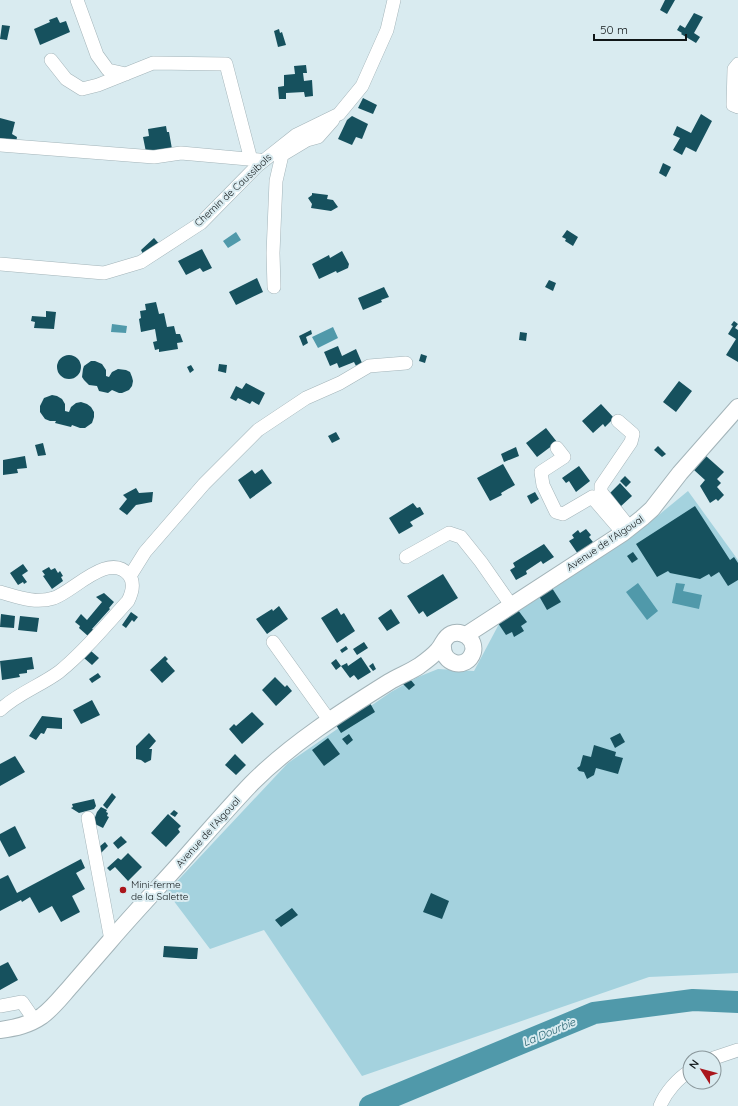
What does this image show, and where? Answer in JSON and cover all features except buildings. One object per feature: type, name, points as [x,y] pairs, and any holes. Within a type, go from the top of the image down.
[{"type":"main road","name":"Avenue de l'Aigoual","points":[[470,640],[486,623],[511,605],[642,518],[652,509],[676,478],[738,407]]},
{"type":"main road","points":[[462,633],[470,640],[473,648],[471,656],[465,662],[457,664],[449,661],[443,654],[443,644],[452,634],[462,633]]},
{"type":"main road","name":"Avenue de l'Aigoual","points":[[0,1030],[23,1026],[35,1021],[55,1004],[252,784],[280,757],[329,720],[390,681],[417,667],[434,655],[443,644]]},
{"type":"main road","name":"Avenue de l'Aigoual","points":[[417,667],[449,661]]},
{"type":"street","points":[[76,0],[97,55],[108,70],[126,74]]},
{"type":"street","name":"Chemin de Caussibols","points":[[0,264],[104,273],[141,262],[201,223],[257,166],[257,160],[296,134],[339,114],[362,86],[387,30],[394,0]]},
{"type":"street","points":[[0,146],[154,157],[181,153],[257,160],[226,64],[153,63],[98,85],[82,89],[66,79],[51,60]]},
{"type":"street","points":[[738,64],[734,69],[733,104],[738,107]]},
{"type":"street","points":[[274,287],[273,254],[276,181],[282,156],[307,140],[318,137],[339,114]]},
{"type":"street","points":[[130,576],[145,552],[204,484],[258,430],[306,398],[340,383],[369,366],[406,363]]},
{"type":"street","points":[[618,421],[633,434],[632,442],[601,486],[601,492],[626,530]]},
{"type":"street","points":[[557,448],[564,457],[541,472],[543,485],[556,512],[563,514],[592,497],[626,530]]},
{"type":"street","points":[[406,557],[449,533],[461,537],[481,562],[511,605]]},
{"type":"street","points":[[0,592],[27,600],[54,598],[104,568],[115,567],[123,569],[130,576],[133,584],[132,593],[128,601],[74,660],[58,673],[15,698],[0,710]]},
{"type":"street","points":[[273,642],[329,720]]},
{"type":"street","points":[[88,818],[111,940]]},
{"type":"street","points":[[0,1006],[22,1002],[35,1021]]},
{"type":"street","points":[[722,1055],[738,1050]]},
{"type":"street","points":[[660,1106],[671,1089],[682,1077]]},
{"type":"shaded area","points":[[236,232],[241,240],[228,248],[223,241]]},
{"type":"shaded area","points":[[112,324],[127,326],[126,333],[111,332]]},
{"type":"shaded area","points":[[333,327],[338,338],[318,348],[312,337]]},
{"type":"shaded area","points":[[688,491],[738,560],[738,973],[649,977],[362,1076],[264,930],[210,949],[167,892],[288,763],[391,692],[418,677],[438,669],[474,671],[499,624],[633,536]]},
{"type":"shaded area","points":[[638,583],[658,611],[647,620],[626,592]]},
{"type":"shaded area","points":[[676,583],[685,584],[683,591],[702,595],[699,609],[672,603]]},
{"type":"waterway","name":"La Dourbie","points":[[370,1106],[594,1013],[693,1000],[738,1002]]},
{"type":"place","name":"Mini-ferme de la Salette","points":[[123,890]]}]
